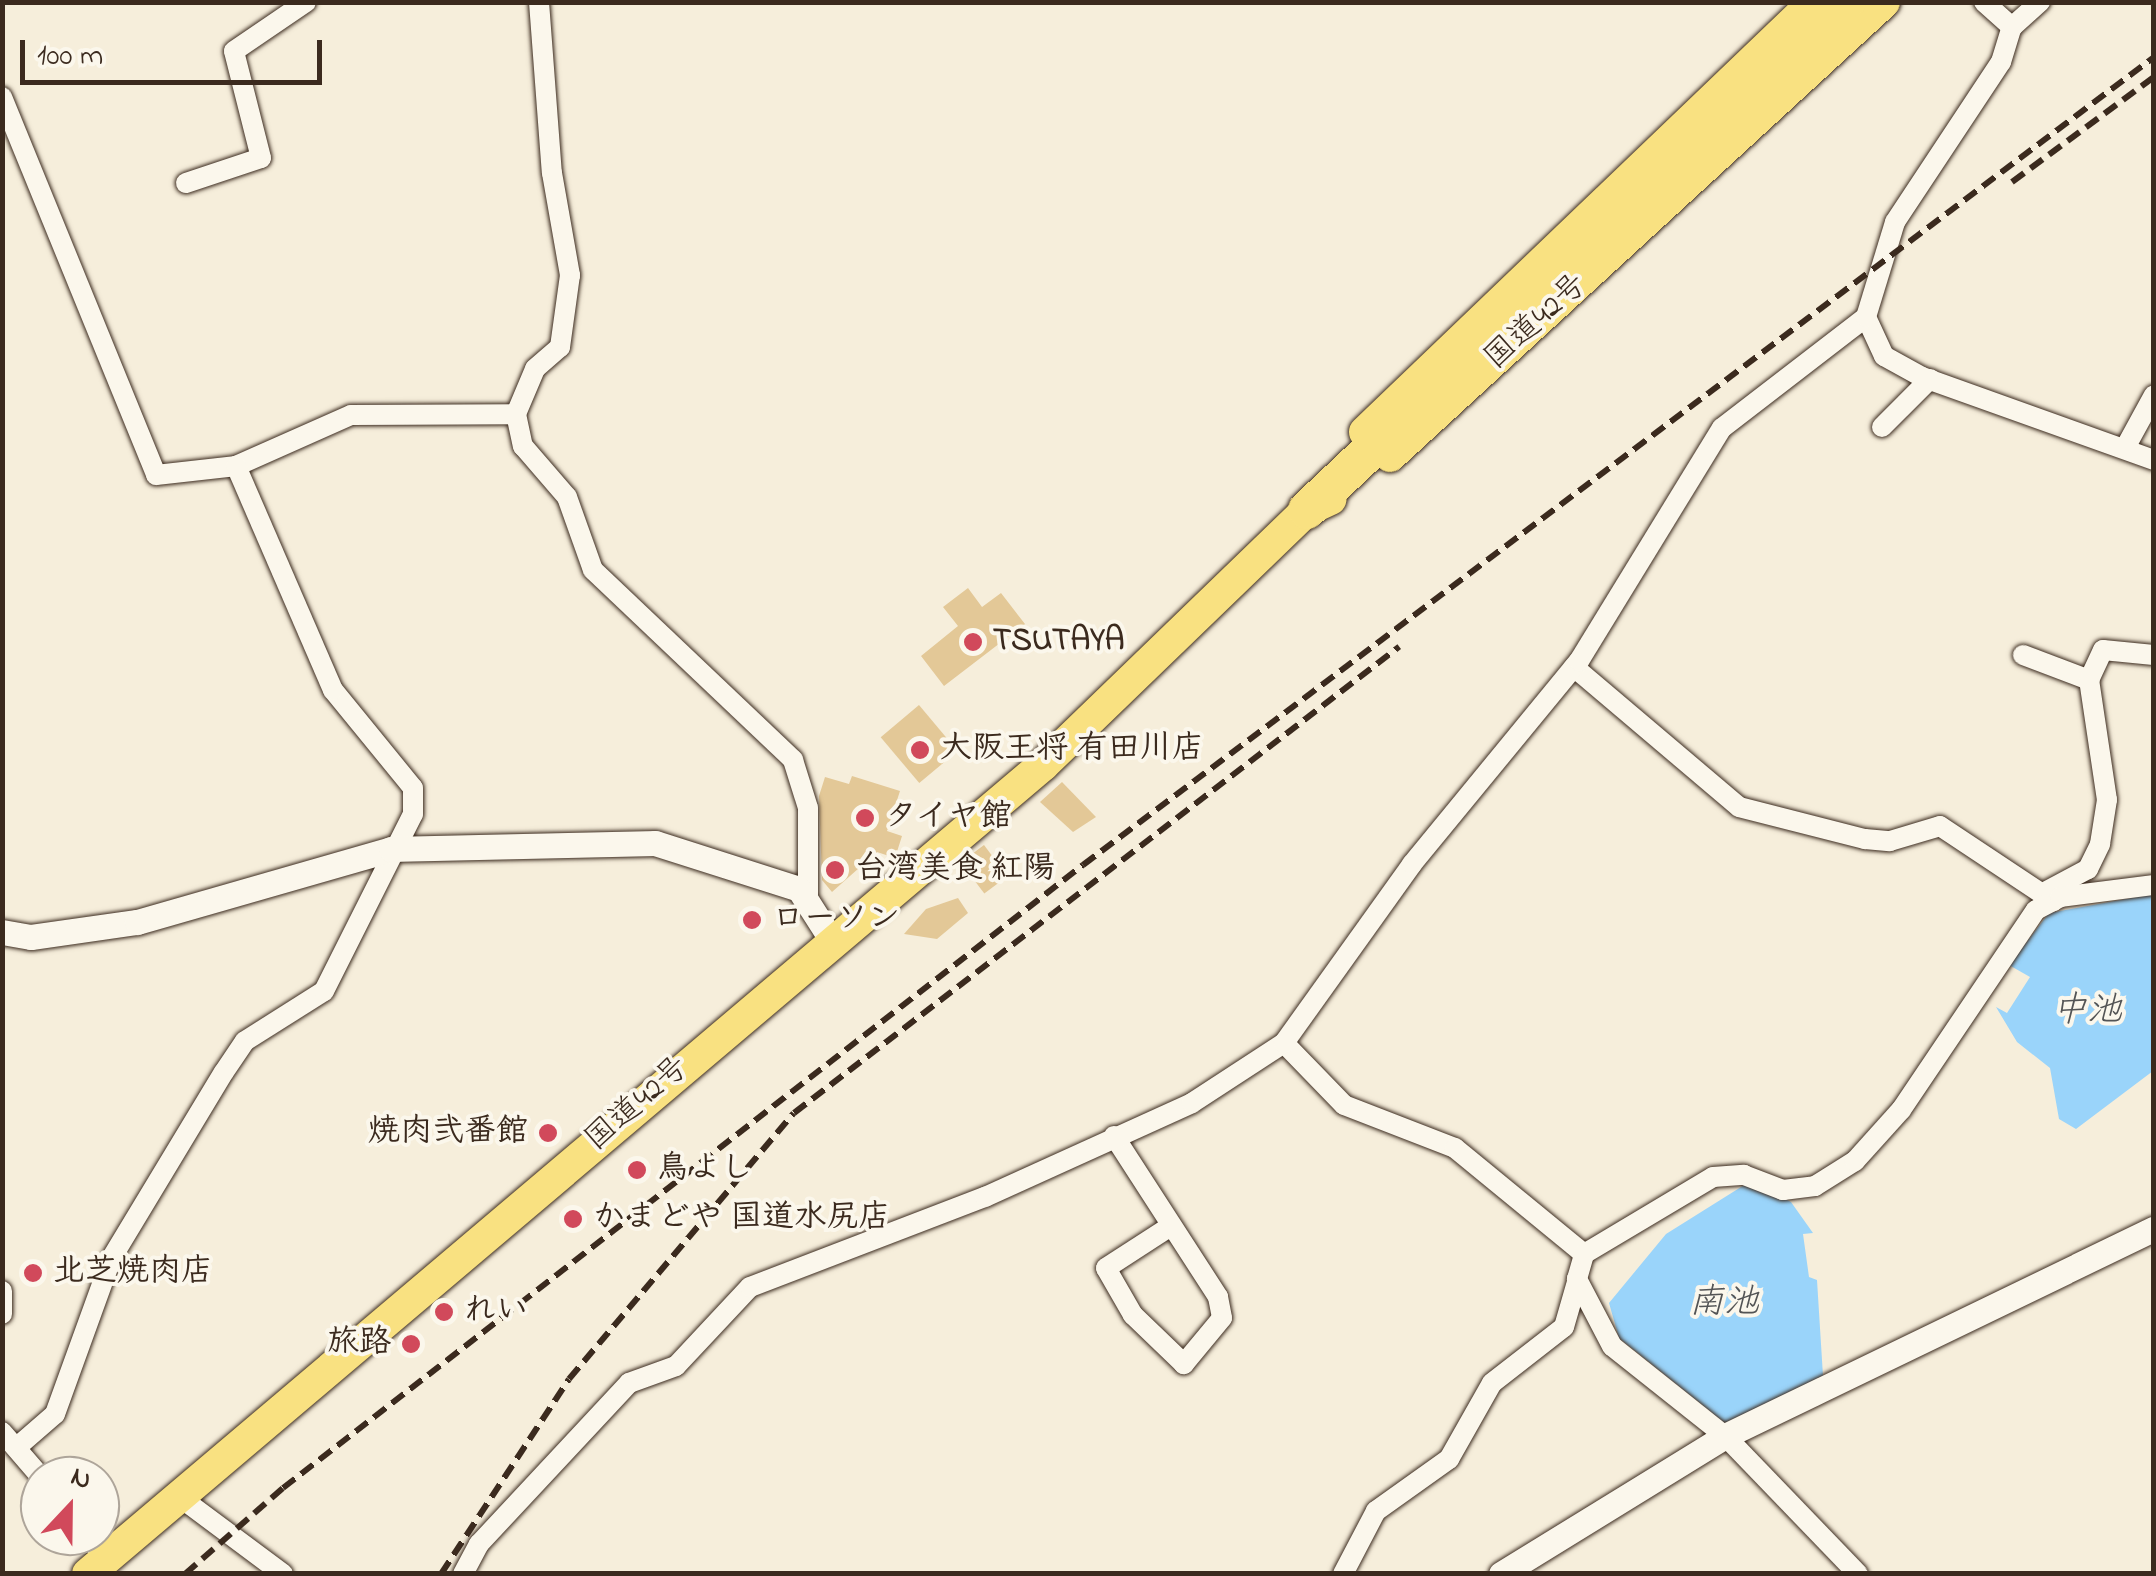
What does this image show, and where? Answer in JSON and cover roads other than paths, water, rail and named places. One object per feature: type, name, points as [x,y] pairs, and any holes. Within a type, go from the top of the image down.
[{"type":"highway","name":"国道42号","points":[[1183,631],[1459,337],[1814,2]]},
{"type":"highway","points":[[1307,510],[1846,2]]},
{"type":"highway","name":"国道42号","points":[[120,1536],[176,1495],[831,939],[1043,765],[1307,510],[1355,488],[1884,2]]},
{"type":"street","points":[[186,182],[261,158],[234,51],[306,2]]},
{"type":"street","points":[[539,2],[552,173],[570,274],[560,347],[535,369],[516,414],[523,446],[568,497],[593,570],[793,760],[808,808],[808,895],[815,923],[831,939]]},
{"type":"street","points":[[1984,2],[2012,27]]},
{"type":"street","points":[[463,1574],[479,1544],[630,1382],[676,1366],[750,1287],[986,1197],[1192,1103],[1284,1043],[1412,864],[1574,667],[1722,428],[1866,317],[1895,222],[2001,62],[2012,27],[2040,2]]},
{"type":"street","points":[[4,105],[156,475],[236,466],[352,414],[516,414]]},
{"type":"street","points":[[1866,317],[1884,356],[1930,379],[2154,460]]},
{"type":"street","points":[[1882,427],[1930,379]]},
{"type":"street","points":[[2125,448],[2154,395]]},
{"type":"street","points":[[10,1440],[55,1414],[104,1272],[245,1042],[324,991],[356,940],[391,849],[413,814],[413,788],[333,690],[236,466]]},
{"type":"street","points":[[1343,1574],[1376,1512],[1450,1459],[1492,1383],[1564,1327],[1584,1254],[1713,1176],[1744,1174],[1783,1190],[1815,1186],[1855,1161],[1901,1110],[2036,910],[2088,868],[2100,844],[2107,800],[2088,680],[2103,650],[2154,655]]},
{"type":"street","points":[[2022,655],[2088,680]]},
{"type":"street","points":[[1574,667],[1738,807],[1865,839],[1890,841],[1940,826],[2048,897],[2154,884]]},
{"type":"street","points":[[2,932],[45,936],[137,922],[391,849],[655,842],[702,852],[808,895]]},
{"type":"street","points":[[1284,1043],[1344,1106],[1455,1148],[1584,1254]]},
{"type":"street","points":[[1114,1136],[1171,1226],[1221,1309],[1184,1364],[1133,1315],[1106,1268],[1171,1226]]},
{"type":"street","points":[[1501,1574],[1725,1436],[2154,1228]]},
{"type":"street","points":[[1577,1280],[1612,1346],[1725,1436],[1858,1574]]},
{"type":"street","points":[[2,1291],[2,1314]]},
{"type":"street","points":[[176,1495],[283,1574]]},
{"type":"water","name":"中池","points":[[2153,894],[2153,1071],[2076,1129],[2059,1119],[2050,1068],[2017,1042],[1996,1007],[2007,1013],[2030,977],[2009,965],[2049,913]]},
{"type":"water","name":"南池","points":[[1749,1182],[1791,1202],[1813,1233],[1803,1234],[1809,1277],[1817,1280],[1823,1376],[1726,1424],[1619,1338],[1609,1303],[1666,1234]]},
{"type":"railway","points":[[185,1574],[283,1488],[1083,865],[2154,57]]},
{"type":"railway","points":[[2012,182],[2154,77]]},
{"type":"railway","points":[[441,1574],[569,1379],[794,1113],[1399,647]]},
{"type":"place","name":"TSUTAYA","points":[[973,642]]},
{"type":"place","name":"大阪王将 有田川店","points":[[920,750]]},
{"type":"place","name":"タイヤ館","points":[[865,818]]},
{"type":"place","name":"台湾美食 紅陽","points":[[835,870]]},
{"type":"place","name":"ローソン","points":[[752,920]]},
{"type":"place","name":"焼肉弐番館","points":[[548,1133]]},
{"type":"place","name":"鳥よし","points":[[637,1170]]},
{"type":"place","name":"かまどや 国道水尻店","points":[[573,1219]]},
{"type":"place","name":"北芝焼肉店","points":[[33,1273]]},
{"type":"place","name":"れい","points":[[444,1312]]},
{"type":"place","name":"旅路","points":[[411,1344]]}]
